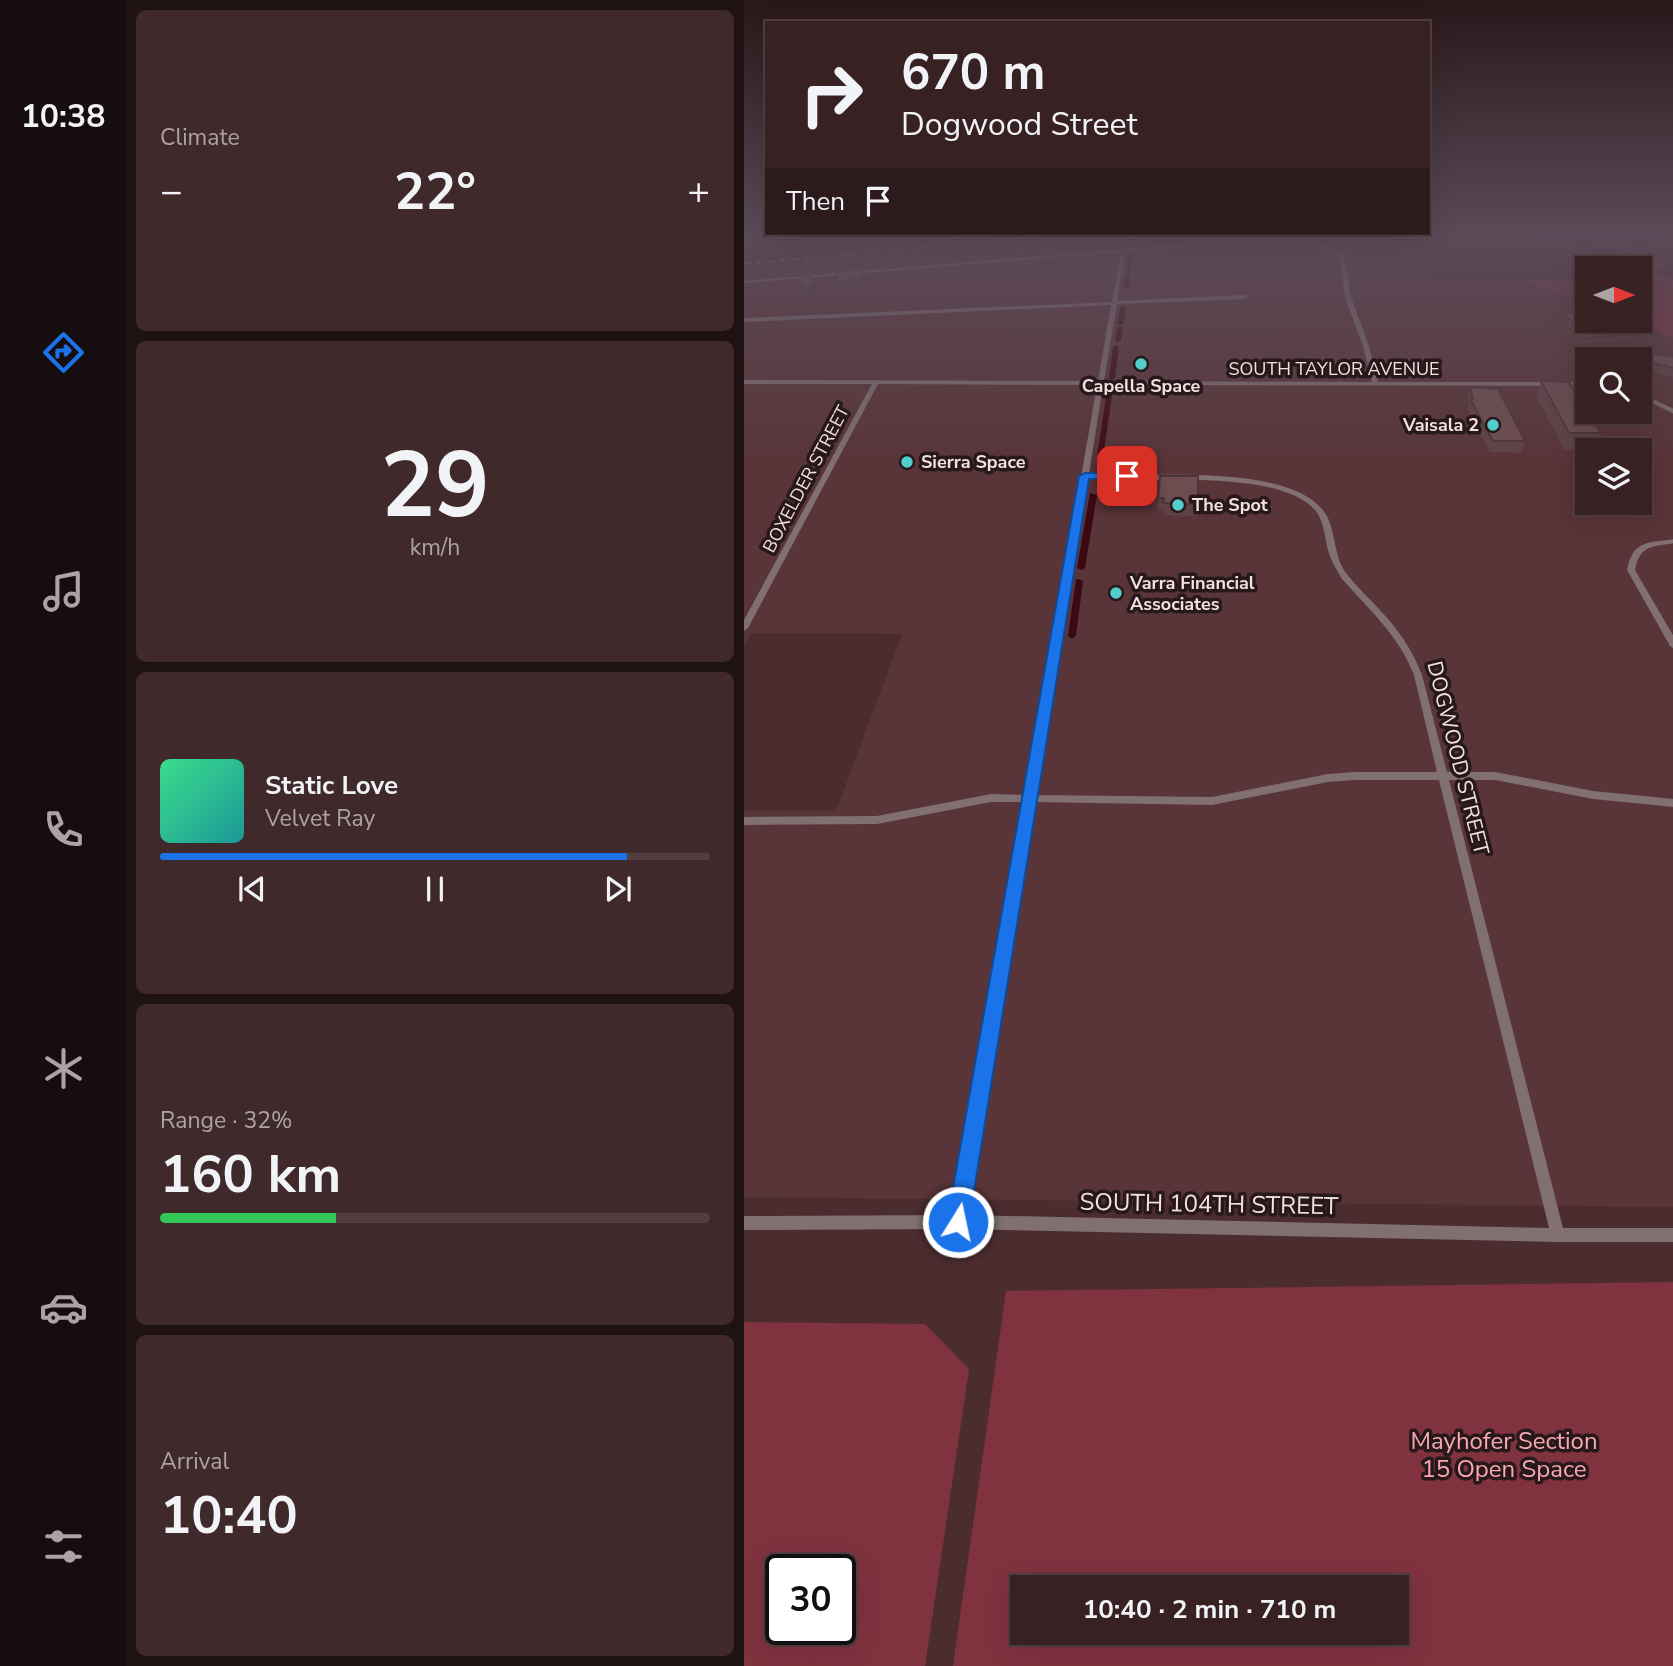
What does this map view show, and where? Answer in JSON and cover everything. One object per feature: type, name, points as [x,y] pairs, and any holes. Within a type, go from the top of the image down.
[{"type":"street","points":[[744,320],[859,315]]},
{"type":"street","points":[[958,1222],[1113,315]]},
{"type":"street","points":[[1355,315],[1375,383]]},
{"type":"street","name":"SOUTH TAYLOR AVENUE","points":[[744,382],[1575,384]]},
{"type":"street","name":"BOXELDER STREET","points":[[744,628],[876,382]]},
{"type":"street","points":[[1652,401],[1673,412]]},
{"type":"street","name":"DOGWOOD STREET","points":[[1085,476],[1270,484],[1308,499],[1321,511],[1333,559],[1344,576],[1401,637],[1413,658],[1558,1235]]},
{"type":"street","points":[[1673,541],[1645,546],[1634,555],[1631,570],[1673,646]]},
{"type":"street","points":[[744,821],[877,820],[991,799],[1212,800],[1345,776],[1495,776],[1593,795],[1673,803]]},
{"type":"street","name":"SOUTH 104TH STREET","points":[[744,1223],[958,1222],[1558,1235],[1673,1234]]},
{"type":"shaded area","points":[[744,315],[1575,315],[1575,333],[1652,333],[1652,329],[1673,338],[1673,1207],[744,1197],[744,811],[836,811],[902,634],[752,633],[744,647]]},
{"type":"green space","points":[[1652,315],[1673,315],[1673,338],[1652,329]]},
{"type":"green space","name":"Mayhofer Section 15 Open Space","points":[[1673,1282],[1673,1666],[953,1666],[1006,1291]]},
{"type":"green space","points":[[744,1322],[925,1324],[969,1369],[925,1666],[744,1666]]},
{"type":"building","points":[[1566,315],[1575,315],[1575,328]]},
{"type":"building","points":[[1579,333],[1624,333],[1629,335],[1582,338]]},
{"type":"building","points":[[1652,353],[1674,357],[1674,368],[1652,363]]},
{"type":"building","points":[[1541,381],[1569,382],[1575,392],[1575,424],[1595,424],[1601,433],[1569,433]]},
{"type":"building","points":[[1470,387],[1498,389],[1525,441],[1493,441],[1470,399],[1473,399]]},
{"type":"building","points":[[1160,476],[1198,476],[1198,504],[1163,503],[1164,498],[1158,498]]},
{"type":"building","points":[[1120,482],[1139,482],[1137,496],[1119,496]]},
{"type":"waterway","points":[[1121,323],[1122,315]]},
{"type":"waterway","points":[[1118,340],[1120,328]]},
{"type":"waterway","points":[[1112,378],[1116,347]]},
{"type":"waterway","points":[[1100,457],[1110,389]]},
{"type":"waterway","points":[[1081,568],[1093,495]]},
{"type":"waterway","points":[[1072,636],[1079,581]]},
{"type":"place","name":"Capella Space","points":[[1141,364]]},
{"type":"place","name":"Vaisala 2","points":[[1493,425]]},
{"type":"place","name":"Sierra Space","points":[[907,462]]},
{"type":"place","name":"The Spot","points":[[1178,505]]},
{"type":"place","name":"Varra Financial Associates","points":[[1116,593]]},
{"type":"route","points":[[958,1222],[1085,476],[1127,476]]}]
